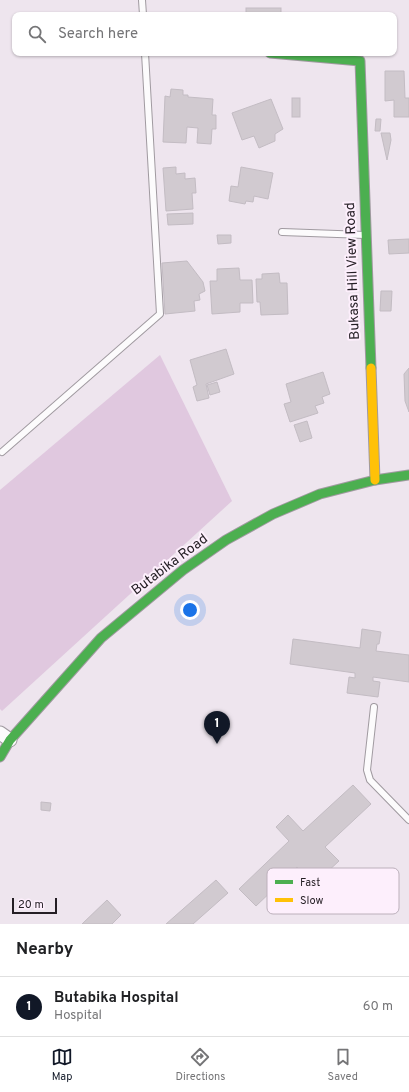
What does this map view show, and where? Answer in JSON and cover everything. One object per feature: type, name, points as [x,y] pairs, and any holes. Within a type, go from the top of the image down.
[{"type":"street","name":"Bukasa Hill View Road","points":[[304,56],[360,61],[375,480]]},
{"type":"street","name":"Butabika Road","points":[[0,757],[5,737],[101,638],[183,570],[226,540],[273,514],[320,494],[375,480],[409,475]]},
{"type":"lane","points":[[142,0],[143,12]]},
{"type":"lane","points":[[2,452],[160,314],[145,56]]},
{"type":"lane","points":[[282,232],[366,235]]},
{"type":"lane","points":[[374,707],[367,770],[370,780],[409,820]]},
{"type":"shaded area","points":[[160,355],[232,501],[2,711],[0,709],[0,490]]},
{"type":"building","points":[[246,8],[281,8],[281,12],[246,12]]},
{"type":"building","points":[[385,71],[404,71],[405,98],[409,98],[409,117],[394,117],[394,100],[385,101]]},
{"type":"building","points":[[171,89],[183,90],[183,95],[188,95],[188,97],[213,99],[212,115],[216,115],[216,129],[212,129],[211,144],[197,143],[198,128],[187,127],[186,143],[163,142],[165,96],[170,97]]},
{"type":"building","points":[[292,98],[300,98],[300,117],[292,117]]},
{"type":"building","points":[[271,99],[283,129],[275,134],[275,141],[259,148],[254,136],[242,140],[232,113]]},
{"type":"building","points":[[376,119],[381,119],[380,131],[375,131]]},
{"type":"building","points":[[381,133],[390,133],[391,140],[387,160]]},
{"type":"building","points":[[176,167],[176,174],[185,173],[185,179],[195,178],[196,193],[192,193],[193,209],[166,211],[163,168]]},
{"type":"building","points":[[241,167],[273,173],[268,199],[254,196],[253,202],[246,201],[245,204],[229,201],[231,186],[238,187]]},
{"type":"building","points":[[193,213],[193,224],[168,225],[167,214]]},
{"type":"building","points":[[217,235],[231,235],[231,243],[218,244]]},
{"type":"building","points":[[409,239],[409,253],[389,254],[388,240]]},
{"type":"building","points":[[187,261],[203,282],[205,291],[199,294],[200,300],[194,301],[195,311],[165,314],[162,263]]},
{"type":"building","points":[[239,268],[240,280],[252,280],[253,303],[240,303],[240,312],[212,314],[210,281],[217,281],[217,269]]},
{"type":"building","points":[[279,273],[280,283],[287,283],[288,314],[261,315],[260,302],[257,302],[256,279],[262,279],[262,274]]},
{"type":"building","points":[[381,291],[392,291],[391,311],[380,311]]},
{"type":"building","points":[[226,349],[234,374],[206,384],[209,398],[197,401],[193,387],[197,385],[190,360]]},
{"type":"building","points":[[409,368],[409,412],[405,401],[404,374]]},
{"type":"building","points":[[323,372],[330,394],[322,397],[324,403],[315,406],[318,413],[290,422],[284,404],[291,402],[286,384]]},
{"type":"building","points":[[217,382],[220,392],[210,395],[207,385]]},
{"type":"building","points":[[307,421],[312,438],[300,442],[294,425]]},
{"type":"building","points":[[362,629],[381,632],[376,651],[409,655],[409,682],[373,677],[373,681],[380,682],[378,697],[347,693],[349,677],[355,678],[355,673],[290,664],[293,639],[360,648]]},
{"type":"building","points":[[353,785],[371,804],[325,847],[339,861],[331,868],[267,868],[267,896],[256,906],[239,889],[289,841],[276,827],[288,815],[303,831]]},
{"type":"building","points":[[41,802],[51,803],[50,811],[41,810]]},
{"type":"building","points":[[216,880],[228,893],[193,924],[166,924]]},
{"type":"building","points":[[107,900],[121,915],[112,924],[82,924]]},
{"type":"traffic: fast","points":[[304,56],[360,61],[371,368]]},
{"type":"traffic: fast","points":[[0,757],[10,740],[101,638],[183,570],[226,540],[273,514],[320,494],[375,480],[409,475]]},
{"type":"traffic: slow","points":[[371,368],[375,480]]},
{"type":"place","name":"Butabika Hospital","points":[[217,744]]}]
